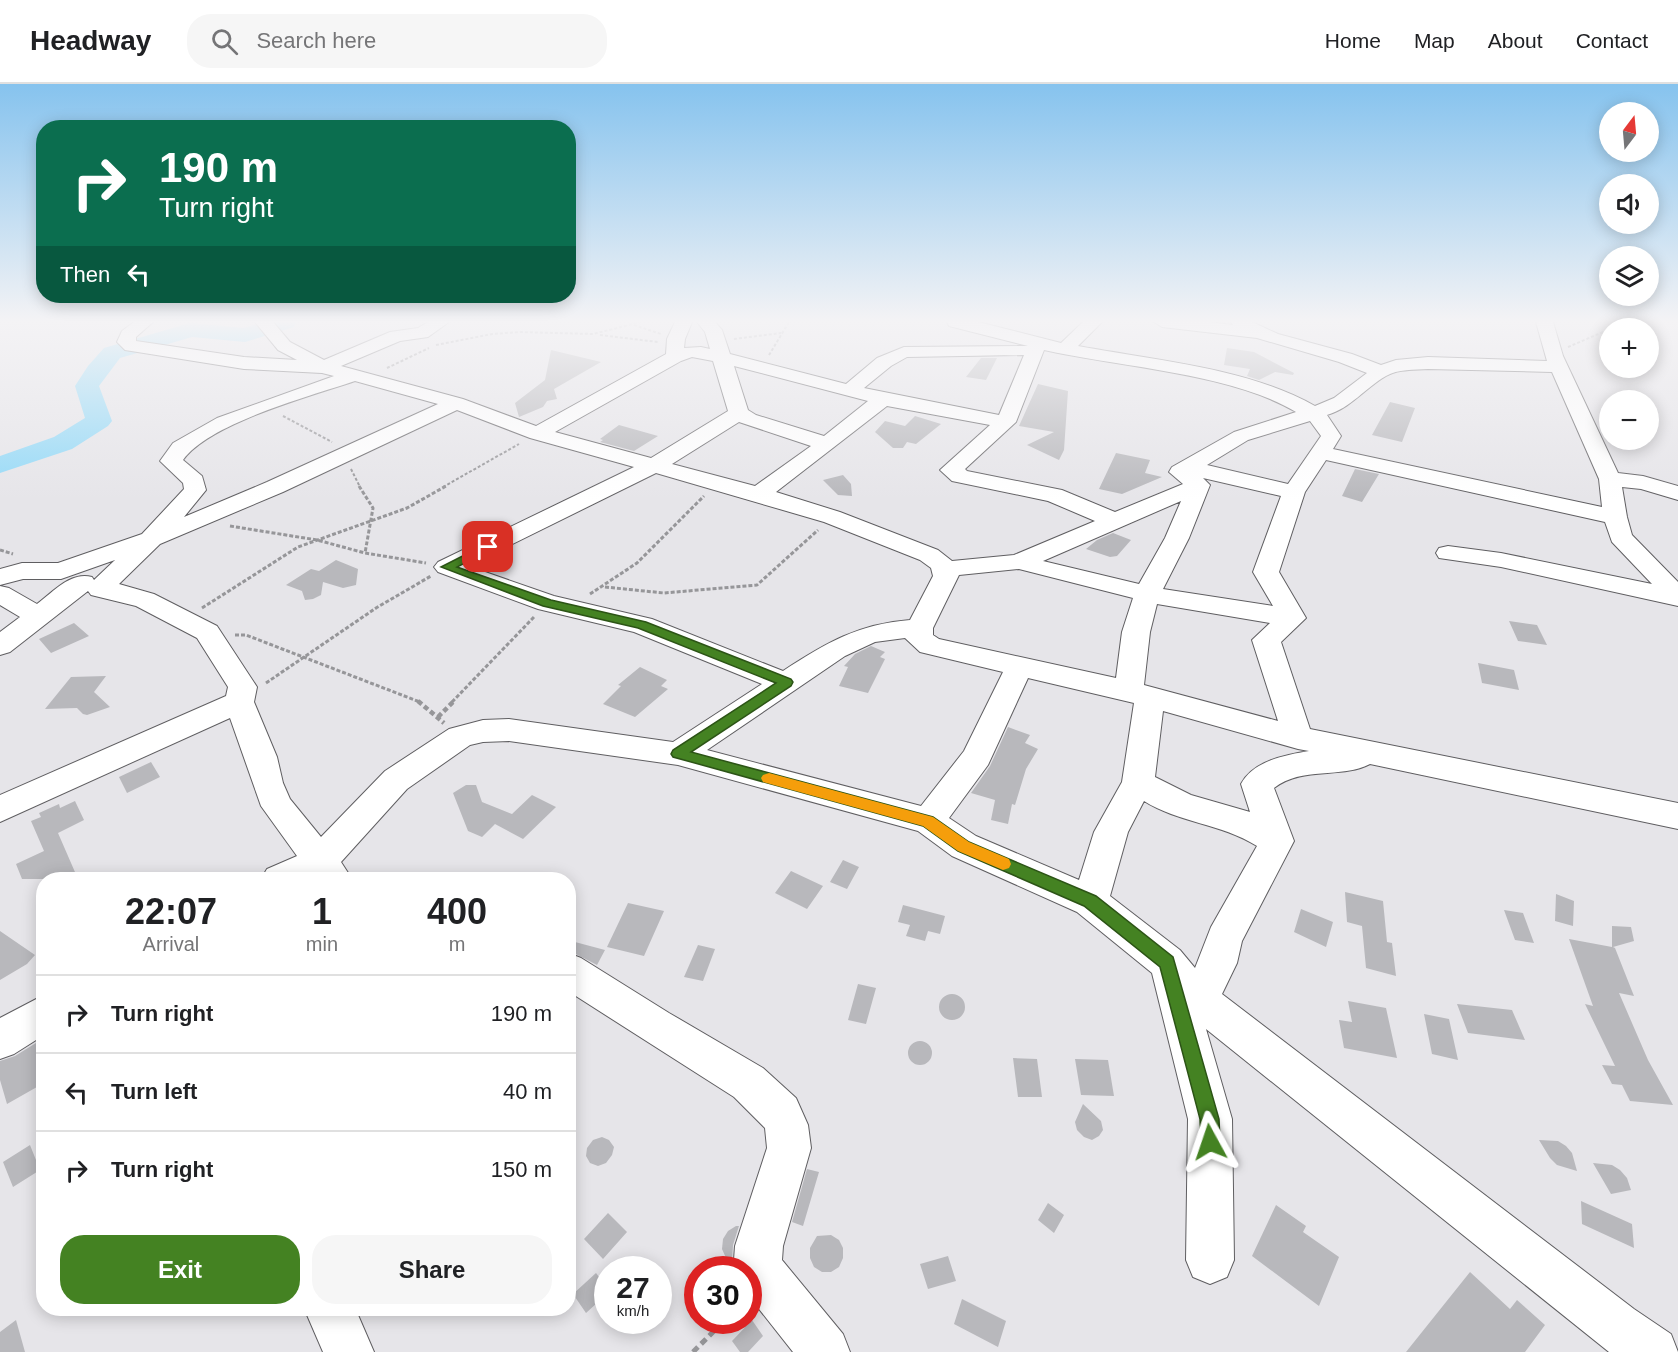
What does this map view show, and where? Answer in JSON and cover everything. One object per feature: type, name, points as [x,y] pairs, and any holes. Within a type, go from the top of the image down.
[{"type":"street","points":[[267,381],[292,397]]},
{"type":"street","points":[[81,581],[151,539],[195,490],[194,481],[171,461],[173,453],[199,433],[264,406],[346,381]]},
{"type":"street","points":[[375,381],[456,403],[537,434],[759,494],[831,517],[929,555],[939,561],[945,569],[946,576],[919,628],[919,638],[930,646],[1140,694],[1298,738],[1678,816]]},
{"type":"street","points":[[537,434],[617,381]]},
{"type":"street","points":[[728,381],[739,413],[749,419],[827,444]]},
{"type":"street","points":[[810,381],[883,399],[1006,422]]},
{"type":"street","points":[[849,391],[861,381]]},
{"type":"street","points":[[1022,381],[1006,422],[952,467],[953,473],[1054,495],[1113,520]]},
{"type":"street","points":[[1236,381],[1274,394],[1313,414],[1329,426],[1331,436],[1294,492],[1266,572],[1293,618]]},
{"type":"street","points":[[945,569],[1019,562],[1113,520],[1194,476],[1241,436],[1313,414],[1341,402],[1368,381]]},
{"type":"street","points":[[1565,381],[1610,479],[1621,537],[1678,598]]},
{"type":"street","points":[[759,494],[883,399]]},
{"type":"street","points":[[0,646],[81,581],[151,539],[196,522],[456,403]]},
{"type":"street","points":[[447,567],[653,466],[739,413]]},
{"type":"street","points":[[1321,453],[1616,517]]},
{"type":"street","points":[[1194,476],[1294,492]]},
{"type":"street","points":[[1090,901],[1111,832],[1138,782],[1140,694],[1136,632],[1147,594],[1177,538],[1194,476]]},
{"type":"street","points":[[1610,479],[1643,483],[1678,493]]},
{"type":"street","points":[[1448,553],[1502,560],[1678,598]]},
{"type":"street","points":[[1019,562],[1147,594],[1293,618]]},
{"type":"street","points":[[447,567],[556,605],[642,625],[787,682]]},
{"type":"street","points":[[7,576],[81,581],[124,593],[146,600],[207,632],[243,687],[239,702],[277,806],[326,871],[396,780],[449,727],[483,732],[509,730],[678,754],[928,821],[964,846],[1090,901],[1167,962],[1198,1000],[1616,1327],[1653,1352]]},
{"type":"street","points":[[0,594],[37,616]]},
{"type":"street","points":[[1293,618],[1266,640],[1298,738]]},
{"type":"street","points":[[678,754],[835,650],[867,635],[919,628]]},
{"type":"street","points":[[928,821],[977,757],[1019,668]]},
{"type":"street","points":[[0,809],[239,702]]},
{"type":"street","points":[[1198,1000],[1218,963],[1224,939],[1277,841],[1257,784],[1264,776],[1282,768],[1379,754]]},
{"type":"street","points":[[1138,782],[1161,796],[1186,806],[1223,815],[1252,826],[1277,841]]},
{"type":"street","points":[[1167,962],[1210,1119],[1210,1260]]},
{"type":"street","points":[[576,975],[738,1076],[771,1102],[782,1114],[789,1132],[789,1148],[759,1246],[758,1260],[762,1274],[825,1352]]},
{"type":"street","points":[[0,1040],[36,1018]]},
{"type":"street","points":[[333,1316],[349,1352]]},
{"type":"path","points":[[184,620],[298,547],[407,508],[537,434]]},
{"type":"path","points":[[207,632],[246,635],[418,701],[449,727],[556,605],[605,587],[646,554],[717,483]]},
{"type":"path","points":[[605,587],[664,593],[757,585],[831,517]]},
{"type":"path","points":[[196,522],[316,540],[365,553],[447,567]]},
{"type":"path","points":[[239,702],[301,657],[376,608],[447,567]]},
{"type":"path","points":[[693,1352],[711,1334]]},
{"type":"building","points":[[543,381],[568,381],[554,389],[557,399],[547,401],[543,407],[519,417],[515,403]]},
{"type":"building","points":[[1038,384],[1068,391],[1064,450],[1059,460],[1027,445],[1054,432],[1019,426]]},
{"type":"building","points":[[1390,402],[1415,408],[1402,442],[1372,435]]},
{"type":"building","points":[[915,416],[941,424],[916,444],[907,442],[903,448],[893,448],[875,432],[885,421],[905,426]]},
{"type":"building","points":[[619,425],[658,436],[634,451],[600,442],[603,440],[600,439]]},
{"type":"building","points":[[1116,453],[1150,460],[1145,473],[1162,477],[1122,494],[1099,489]]},
{"type":"building","points":[[1355,469],[1379,474],[1362,502],[1342,496]]},
{"type":"building","points":[[843,475],[851,484],[852,496],[838,495],[823,480]]},
{"type":"building","points":[[1113,533],[1131,540],[1117,556],[1110,557],[1086,549],[1097,540]]},
{"type":"building","points":[[336,560],[358,569],[356,585],[343,588],[323,582],[321,595],[305,600],[302,591],[286,585],[311,569],[319,571]]},
{"type":"building","points":[[1509,621],[1537,625],[1547,645],[1518,641]]},
{"type":"building","points":[[74,623],[89,636],[51,653],[39,639]]},
{"type":"building","points":[[871,646],[885,652],[880,657],[885,659],[868,693],[839,686],[848,667],[844,666],[855,654]]},
{"type":"building","points":[[1478,663],[1514,670],[1519,690],[1482,683]]},
{"type":"building","points":[[640,667],[667,680],[661,686],[668,689],[635,717],[603,704],[621,686],[618,685]]},
{"type":"building","points":[[106,676],[94,692],[110,707],[87,715],[77,708],[45,709],[71,677]]},
{"type":"building","points":[[1008,727],[1030,735],[1025,743],[1038,749],[1026,769],[1015,805],[1012,804],[1008,824],[991,820],[995,800],[971,793],[990,766]]},
{"type":"building","points":[[151,762],[160,777],[127,793],[119,777]]},
{"type":"building","points":[[466,785],[476,785],[482,802],[512,814],[532,795],[556,807],[523,839],[495,824],[482,837],[468,831],[453,793]]},
{"type":"building","points":[[75,801],[84,820],[58,833],[75,872],[36,872],[36,879],[22,879],[16,864],[44,851],[31,821],[41,817],[39,813],[59,804],[60,808]]},
{"type":"building","points":[[843,860],[859,867],[847,889],[830,882]]},
{"type":"building","points":[[791,871],[823,886],[807,909],[775,893]]},
{"type":"building","points":[[1345,892],[1383,901],[1387,942],[1392,943],[1396,976],[1366,968],[1362,926],[1347,922]]},
{"type":"building","points":[[1556,894],[1574,901],[1573,926],[1555,921]]},
{"type":"building","points":[[628,903],[664,911],[644,956],[607,947]]},
{"type":"building","points":[[903,905],[945,916],[940,934],[928,931],[925,941],[906,936],[910,925],[898,922]]},
{"type":"building","points":[[1301,909],[1333,922],[1326,947],[1294,932]]},
{"type":"building","points":[[1504,910],[1523,913],[1534,943],[1515,940]]},
{"type":"building","points":[[1612,926],[1631,927],[1634,941],[1613,947],[1634,996],[1619,993],[1648,1060],[1673,1105],[1630,1101],[1622,1085],[1612,1084],[1602,1065],[1615,1066],[1585,1004],[1593,1006],[1569,939],[1612,947]]},
{"type":"building","points":[[0,931],[35,955],[27,964],[0,980]]},
{"type":"building","points":[[576,942],[605,950],[597,965],[576,954]]},
{"type":"building","points":[[698,945],[715,949],[703,981],[684,977]]},
{"type":"building","points":[[858,984],[876,988],[866,1024],[848,1020]]},
{"type":"building","points":[[952,994],[961,998],[965,1007],[961,1016],[952,1020],[943,1016],[939,1007],[943,998]]},
{"type":"building","points":[[1348,1001],[1386,1008],[1397,1058],[1344,1048],[1339,1020],[1352,1022]]},
{"type":"building","points":[[1457,1004],[1512,1010],[1525,1040],[1468,1033]]},
{"type":"building","points":[[1424,1014],[1449,1019],[1458,1060],[1432,1054]]},
{"type":"building","points":[[920,1041],[929,1044],[932,1053],[929,1062],[920,1065],[911,1062],[908,1053],[911,1044]]},
{"type":"building","points":[[36,1043],[36,1088],[7,1104],[0,1080],[0,1061],[15,1056]]},
{"type":"building","points":[[1013,1058],[1037,1059],[1042,1097],[1018,1097]]},
{"type":"building","points":[[1075,1059],[1108,1060],[1114,1096],[1081,1095]]},
{"type":"building","points":[[1083,1104],[1101,1121],[1103,1130],[1092,1140],[1084,1137],[1077,1130],[1075,1122]]},
{"type":"building","points":[[602,1137],[609,1140],[614,1147],[606,1163],[598,1166],[590,1163],[586,1156],[587,1148],[593,1140]]},
{"type":"building","points":[[1539,1140],[1558,1141],[1566,1146],[1572,1153],[1577,1171],[1557,1165]]},
{"type":"building","points":[[30,1145],[36,1160],[36,1173],[13,1187],[3,1162]]},
{"type":"building","points":[[1593,1163],[1612,1165],[1620,1170],[1627,1178],[1631,1190],[1611,1194]]},
{"type":"building","points":[[807,1169],[819,1172],[803,1226],[792,1222]]},
{"type":"building","points":[[1581,1201],[1632,1224],[1634,1248],[1582,1224]]},
{"type":"building","points":[[1048,1203],[1064,1215],[1054,1233],[1038,1220]]},
{"type":"building","points":[[1276,1205],[1306,1226],[1303,1232],[1339,1257],[1319,1306],[1252,1256]]},
{"type":"building","points":[[608,1213],[627,1232],[606,1256],[600,1256],[584,1239]]},
{"type":"building","points":[[739,1226],[732,1256],[725,1256],[722,1249],[723,1239],[728,1231]]},
{"type":"building","points":[[831,1235],[839,1240],[843,1248],[843,1258],[839,1267],[831,1272],[822,1272],[814,1267],[810,1258],[810,1248],[817,1236]]},
{"type":"building","points":[[948,1256],[956,1281],[928,1289],[920,1264]]},
{"type":"building","points":[[1470,1272],[1510,1309],[1517,1300],[1545,1325],[1525,1352],[1406,1352]]},
{"type":"building","points":[[594,1275],[594,1306],[586,1313],[576,1298],[576,1291]]},
{"type":"building","points":[[962,1299],[1006,1321],[998,1347],[954,1324]]},
{"type":"building","points":[[16,1320],[25,1352],[0,1352],[0,1332]]},
{"type":"building","points":[[739,1334],[762,1334],[763,1336],[748,1352],[740,1352],[732,1341]]},
{"type":"waterway","points":[[0,465],[63,443],[99,421],[87,386],[90,381]]},
{"type":"slow traffic","points":[[769,778],[928,821],[964,846],[1003,864]]},
{"type":"route","points":[[488,547],[447,567],[547,603],[642,625],[787,682],[678,754],[928,821],[964,846],[1090,901],[1167,962],[1196,1061],[1210,1119],[1210,1142]]}]
